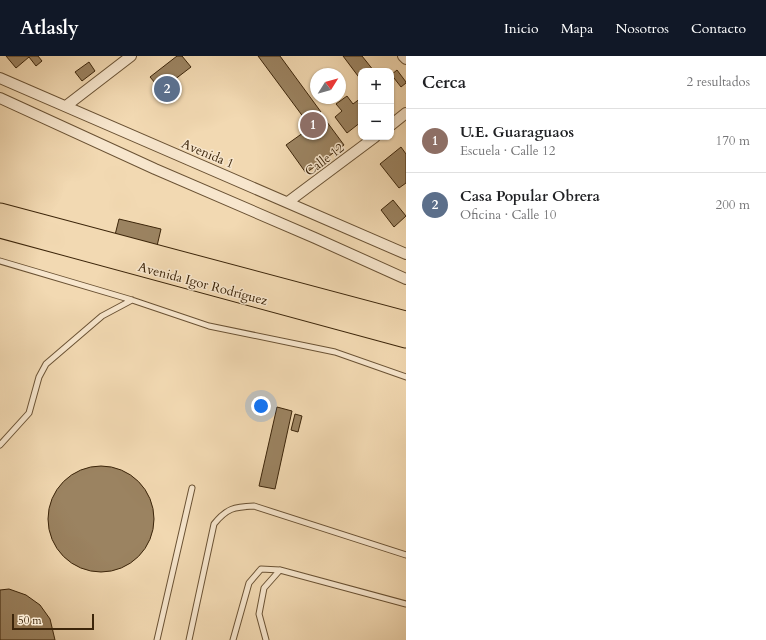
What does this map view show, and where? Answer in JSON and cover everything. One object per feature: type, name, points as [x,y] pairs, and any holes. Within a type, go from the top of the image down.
[{"type":"highway","name":"Avenida Igor Rodríguez","points":[[0,213],[406,321]]},
{"type":"highway","name":"Avenida Igor Rodríguez","points":[[0,228],[406,338]]},
{"type":"street","points":[[66,106],[131,56]]},
{"type":"street","points":[[403,56],[406,59]]},
{"type":"street","name":"Avenida 1","points":[[0,78],[404,251]]},
{"type":"street","points":[[0,98],[154,169],[308,234],[406,278]]},
{"type":"street","points":[[394,123],[406,113]]},
{"type":"street","name":"Calle 12","points":[[288,202],[371,140]]},
{"type":"lane","points":[[0,261],[132,300],[210,326],[335,352],[406,377]]},
{"type":"lane","points":[[0,445],[29,414],[39,377],[46,364],[102,316],[132,300]]},
{"type":"lane","points":[[157,640],[192,488]]},
{"type":"lane","points":[[189,640],[214,524],[222,514],[237,506],[254,506],[406,555]]},
{"type":"lane","points":[[233,640],[250,583],[261,569],[280,570],[406,604]]},
{"type":"lane","points":[[266,640],[259,614],[260,607],[264,588],[280,570]]},
{"type":"building","points":[[6,56],[38,56],[42,61],[36,66],[29,57],[16,68]]},
{"type":"building","points":[[177,56],[182,56],[191,67],[161,90],[150,77]]},
{"type":"building","points":[[258,56],[280,56],[310,97],[310,104],[315,104],[321,112],[307,122]]},
{"type":"building","points":[[343,56],[362,56],[372,68],[358,68],[358,76]]},
{"type":"building","points":[[89,62],[95,71],[82,81],[75,72]]},
{"type":"building","points":[[397,70],[406,82],[401,87],[394,78],[394,72]]},
{"type":"building","points":[[347,96],[353,104],[358,100],[358,124],[347,133],[335,117],[342,111],[336,104],[346,104]]},
{"type":"building","points":[[324,118],[344,145],[306,173],[286,145]]},
{"type":"building","points":[[401,147],[406,154],[406,183],[399,188],[380,164]]},
{"type":"building","points":[[393,200],[406,216],[394,227],[381,210]]},
{"type":"building","points":[[119,219],[161,229],[157,246],[115,235]]},
{"type":"building","points":[[277,407],[292,411],[275,489],[259,486]]},
{"type":"building","points":[[295,414],[302,416],[298,432],[291,430]]},
{"type":"building","points":[[101,466],[121,470],[138,482],[150,499],[154,519],[150,539],[138,556],[121,568],[101,572],[81,568],[64,556],[52,539],[48,519],[52,499],[64,482],[81,470]]},
{"type":"building","points":[[9,589],[26,595],[40,605],[50,619],[55,640],[0,640],[0,590]]},
{"type":"place","name":"Casa Popular Obrera","points":[[167,89]]},
{"type":"place","name":"U.E. Guaraguaos","points":[[313,125]]}]
